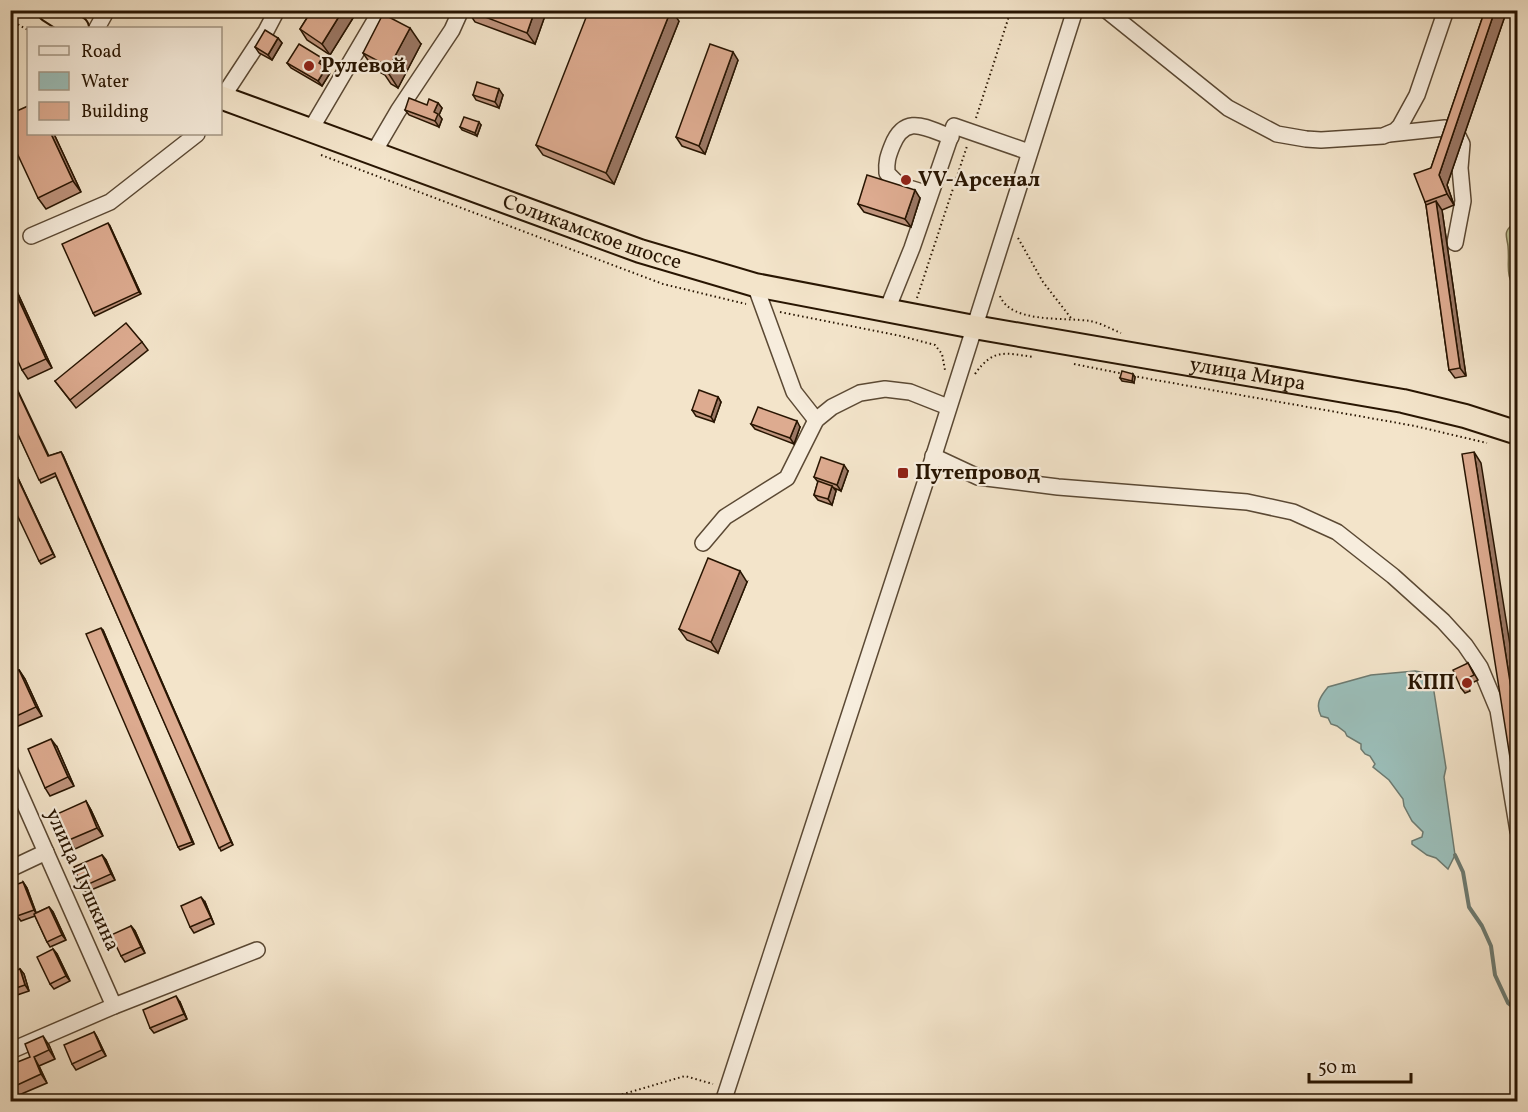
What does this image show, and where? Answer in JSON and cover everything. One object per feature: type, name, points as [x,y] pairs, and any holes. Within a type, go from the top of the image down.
[{"type":"highway","points":[[49,10],[75,27]]},
{"type":"highway","name":"Соликамское шоссе","points":[[222,98],[640,251],[755,285],[974,327]]},
{"type":"highway","name":"улица Мира","points":[[974,327],[1403,401],[1518,432]]},
{"type":"street","points":[[98,27],[107,10]]},
{"type":"street","points":[[222,97],[266,31],[277,10]]},
{"type":"street","points":[[311,129],[381,10]]},
{"type":"street","points":[[374,152],[398,111],[452,30],[461,10]]},
{"type":"street","points":[[725,1095],[1075,10]]},
{"type":"street","points":[[1106,10],[1228,108],[1277,134],[1306,139],[1444,128],[1453,131],[1460,138],[1463,148],[1460,168],[1463,201],[1455,243]]},
{"type":"street","points":[[1389,134],[1400,126],[1412,106],[1446,10]]},
{"type":"street","points":[[929,194],[899,185],[887,173],[886,161],[896,135],[904,127],[917,125],[951,137]]},
{"type":"street","points":[[887,310],[912,248],[954,126],[1029,152]]},
{"type":"street","points":[[31,236],[110,202],[196,135]]},
{"type":"street","points":[[755,285],[794,392],[816,420]]},
{"type":"street","points":[[703,543],[725,517],[787,478],[816,420],[832,407],[860,393],[885,389],[910,393],[948,407]]},
{"type":"street","points":[[933,456],[978,477],[1058,487],[1247,502],[1293,512],[1337,532],[1387,570],[1443,621],[1465,645],[1480,667],[1498,710],[1518,831]]},
{"type":"street","name":"улица Пушкина","points":[[10,771],[114,1006]]},
{"type":"street","points":[[10,869],[46,852]]},
{"type":"street","points":[[10,1051],[114,1006],[257,950]]},
{"type":"path","points":[[912,315],[1011,10]]},
{"type":"path","points":[[10,20],[27,29]]},
{"type":"path","points":[[1015,232],[1040,278],[1071,318]]},
{"type":"path","points":[[998,291],[1006,307],[1018,312],[1055,320],[1071,318],[1094,322]]},
{"type":"path","points":[[935,345],[942,354],[945,369]]},
{"type":"path","points":[[972,378],[987,359],[1000,353],[1036,357]]},
{"type":"path","points":[[1069,363],[1415,426],[1490,444]]},
{"type":"path","points":[[596,1101],[685,1076],[725,1095]]},
{"type":"green space","points":[[1517,150],[1517,293],[1509,275],[1506,235],[1512,225],[1512,165]]},
{"type":"water","points":[[1415,671],[1426,673],[1432,679],[1446,768],[1444,777],[1455,855],[1448,869],[1436,858],[1427,855],[1412,844],[1412,841],[1422,837],[1423,832],[1412,821],[1403,799],[1389,780],[1373,767],[1375,764],[1370,756],[1361,749],[1361,744],[1331,724],[1328,718],[1321,716],[1318,708],[1321,697],[1328,687],[1371,675]]},
{"type":"building","points":[[312,10],[343,10],[322,44],[300,29]]},
{"type":"building","points":[[467,10],[535,10],[527,33]]},
{"type":"building","points":[[589,10],[671,10],[606,173],[536,145]]},
{"type":"building","points":[[1485,10],[1495,10],[1439,175],[1447,194],[1425,202],[1414,174],[1431,168]]},
{"type":"building","points":[[383,14],[410,28],[387,71],[380,68],[382,63],[363,53]]},
{"type":"building","points":[[265,30],[278,38],[268,55],[255,47]]},
{"type":"building","name":"Рулевой","points":[[299,44],[322,58],[319,63],[326,68],[318,81],[287,63]]},
{"type":"building","points":[[710,44],[733,52],[699,146],[676,137]]},
{"type":"building","points":[[477,82],[499,89],[495,102],[473,95]]},
{"type":"building","points":[[409,98],[427,105],[429,99],[438,103],[434,112],[438,114],[435,121],[405,110]]},
{"type":"building","points":[[27,106],[27,135],[51,135],[73,181],[38,198],[10,138],[10,114]]},
{"type":"building","points":[[464,117],[479,122],[475,133],[460,127]]},
{"type":"building","points":[[867,175],[915,190],[905,219],[858,204]]},
{"type":"building","points":[[1436,201],[1460,368],[1449,370],[1426,205]]},
{"type":"building","points":[[108,223],[139,292],[93,313],[62,244]]},
{"type":"building","points":[[10,281],[46,359],[22,370],[10,344]]},
{"type":"building","points":[[126,323],[142,342],[70,400],[55,381]]},
{"type":"building","points":[[1122,371],[1133,374],[1132,381],[1120,378]]},
{"type":"building","points":[[10,375],[48,456],[61,452],[231,842],[219,848],[55,473],[39,480],[10,417]]},
{"type":"building","points":[[699,390],[718,397],[711,417],[692,410]]},
{"type":"building","points":[[758,407],[797,421],[790,438],[751,424]]},
{"type":"building","points":[[1474,452],[1518,733],[1518,808],[1462,454]]},
{"type":"building","points":[[821,457],[844,465],[837,485],[814,477]]},
{"type":"building","points":[[10,462],[53,554],[39,561],[10,500]]},
{"type":"building","points":[[818,481],[832,486],[828,499],[814,495]]},
{"type":"building","points":[[708,558],[740,571],[711,642],[679,629]]},
{"type":"building","points":[[101,628],[192,842],[178,847],[86,634]]},
{"type":"building","points":[[1468,663],[1474,675],[1464,680],[1467,685],[1461,688],[1453,670]]},
{"type":"building","points":[[19,670],[36,707],[10,719],[10,674]]},
{"type":"building","points":[[51,739],[68,777],[45,788],[28,749]]},
{"type":"building","points":[[86,801],[97,828],[69,840],[57,814]]},
{"type":"building","points":[[102,855],[111,874],[82,887],[74,867]]},
{"type":"building","points":[[23,882],[34,910],[17,916],[10,897],[10,887]]},
{"type":"building","points":[[201,897],[211,918],[190,927],[181,906]]},
{"type":"building","points":[[49,907],[62,935],[47,942],[34,914]]},
{"type":"building","points":[[131,926],[141,947],[121,956],[111,935]]},
{"type":"building","points":[[53,949],[66,976],[50,984],[37,957]]},
{"type":"building","points":[[20,969],[25,985],[13,989],[10,972]]},
{"type":"building","points":[[176,996],[184,1014],[150,1028],[143,1010]]},
{"type":"building","points":[[94,1032],[102,1050],[72,1064],[64,1045]]},
{"type":"building","points":[[43,1036],[49,1050],[34,1057],[41,1074],[13,1087],[10,1081],[10,1065],[30,1057],[25,1044]]},
{"type":"waterway","points":[[1455,855],[1463,872],[1469,907],[1482,926],[1491,946],[1495,975],[1508,1003],[1518,1011]]},
{"type":"place","name":"Рулевой","points":[[309,66]]},
{"type":"place","name":"VV-Арсенал","points":[[906,180]]},
{"type":"place","name":"Путепровод","points":[[903,473]]},
{"type":"place","name":"КПП","points":[[1467,683]]}]
